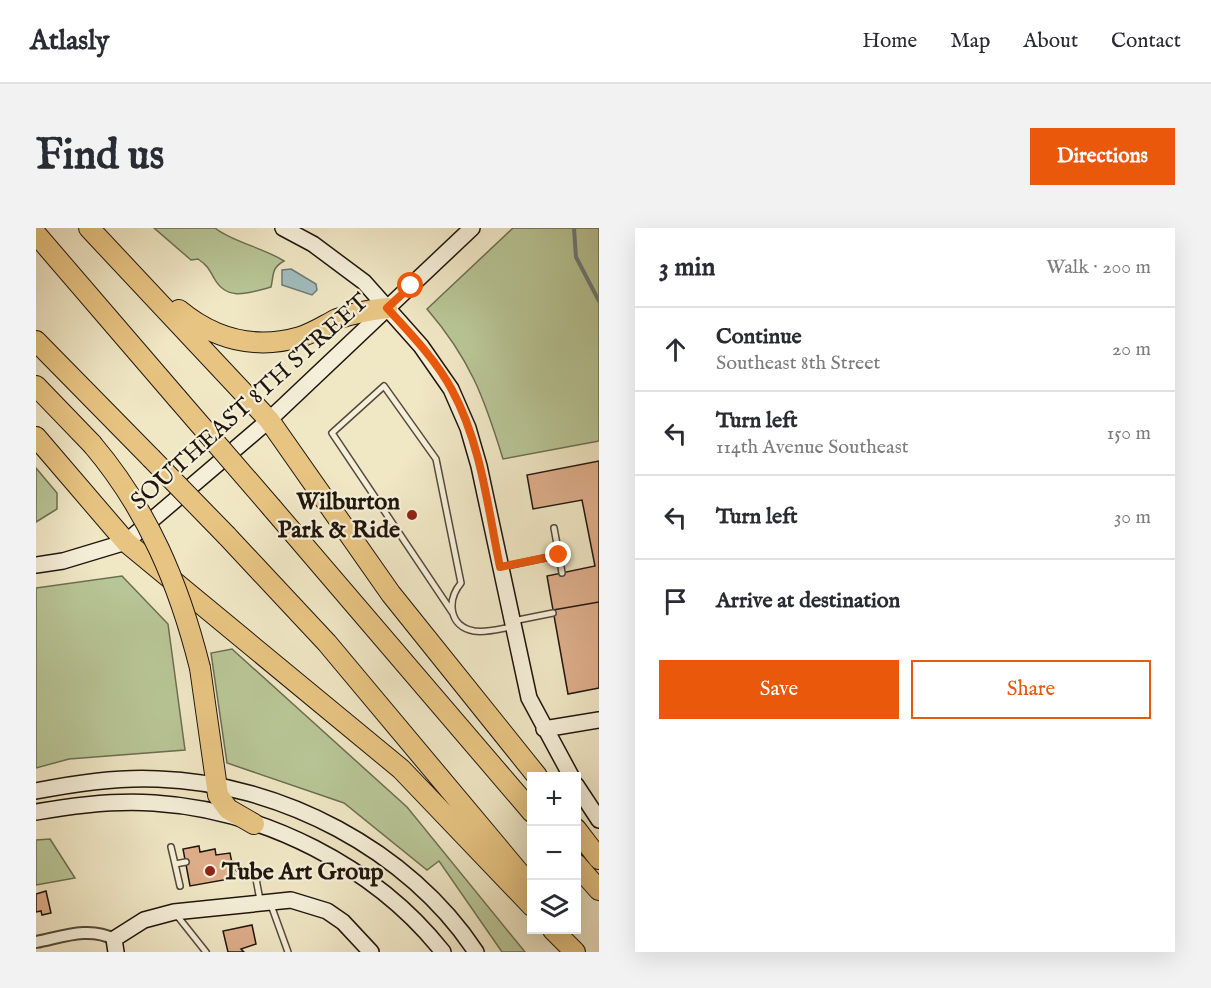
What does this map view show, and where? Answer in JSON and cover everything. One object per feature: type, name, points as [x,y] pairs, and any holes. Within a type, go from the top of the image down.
[{"type":"highway","points":[[89,228],[269,420],[391,594],[533,772]]},
{"type":"highway","points":[[36,234],[527,807]]},
{"type":"highway","points":[[122,263],[202,328],[238,340],[280,342],[302,336],[339,318],[387,308]]},
{"type":"highway","points":[[36,341],[227,536],[327,643],[527,883]]},
{"type":"highway","points":[[36,386],[114,470],[143,515],[181,597],[200,668],[214,778],[228,809],[254,824]]},
{"type":"highway","points":[[36,437],[126,542],[401,769],[527,902]]},
{"type":"highway","points":[[581,836],[599,859]]},
{"type":"highway","points":[[581,870],[599,890]]},
{"type":"highway","points":[[557,934],[574,952]]},
{"type":"highway","points":[[570,934],[585,952]]},
{"type":"main road","points":[[283,228],[344,265],[387,308],[429,356],[460,406],[479,466],[529,698],[568,772]]},
{"type":"main road","name":"SOUTHEAST 8TH STREET","points":[[36,566],[63,561],[126,542],[269,420],[472,229]]},
{"type":"main road","points":[[544,729],[599,720]]},
{"type":"main road","points":[[36,791],[120,779],[214,778],[337,829],[367,847],[399,870],[430,898],[454,922],[476,952]]},
{"type":"main road","points":[[581,793],[599,820]]},
{"type":"main road","points":[[36,812],[103,802],[152,803],[204,810],[254,824],[300,842],[351,870],[410,917],[443,952]]},
{"type":"main road","points":[[115,946],[144,920],[174,912],[291,900],[327,910],[343,922],[370,952]]},
{"type":"street","points":[[36,942],[90,932],[115,946]]},
{"type":"lane","points":[[452,612],[451,599],[461,583],[436,459],[384,386],[332,433],[458,622],[466,629],[476,631],[553,613]]},
{"type":"lane","points":[[554,528],[562,573]]},
{"type":"lane","points":[[500,567],[559,555]]},
{"type":"lane","points":[[171,847],[180,886]]},
{"type":"lane","points":[[175,864],[186,862]]},
{"type":"lane","points":[[232,864],[256,879],[288,952]]},
{"type":"lane","points":[[174,912],[206,952]]},
{"type":"green space","points":[[154,228],[215,228],[229,237],[284,261],[275,269],[271,287],[247,293],[232,293],[219,286],[204,263],[198,259],[191,260]]},
{"type":"green space","points":[[513,228],[599,228],[599,441],[503,459],[482,397],[465,362],[427,309]]},
{"type":"green space","points":[[36,468],[57,493],[57,509],[36,522]]},
{"type":"green space","points":[[122,576],[168,624],[185,750],[69,759],[36,768],[36,588]]},
{"type":"green space","points":[[232,649],[407,807],[525,952],[502,952],[439,861],[427,870],[344,803],[227,763],[211,653]]},
{"type":"green space","points":[[50,839],[75,878],[36,885],[36,840]]},
{"type":"water","points":[[291,269],[316,284],[317,290],[312,295],[282,285],[282,270]]},
{"type":"building","points":[[599,461],[599,602],[553,610],[547,576],[595,566],[582,500],[533,509],[527,475]]},
{"type":"building","points":[[599,602],[599,688],[568,694],[553,610]]},
{"type":"building","name":"Tube Art Group","points":[[199,846],[200,852],[215,849],[216,855],[230,853],[235,878],[190,886],[183,849]]},
{"type":"building","points":[[46,891],[51,913],[42,915],[41,911],[36,912],[36,894]]},
{"type":"building","points":[[252,925],[256,944],[241,949],[244,952],[228,952],[223,931]]},
{"type":"waterway","points":[[574,228],[576,257],[599,301]]},
{"type":"place","name":"Wilburton Park & Ride","points":[[412,515]]},
{"type":"place","name":"Tube Art Group","points":[[210,871]]},
{"type":"route","points":[[411,286],[387,308],[429,356],[452,389],[460,406],[479,466],[500,567],[559,555]]}]
